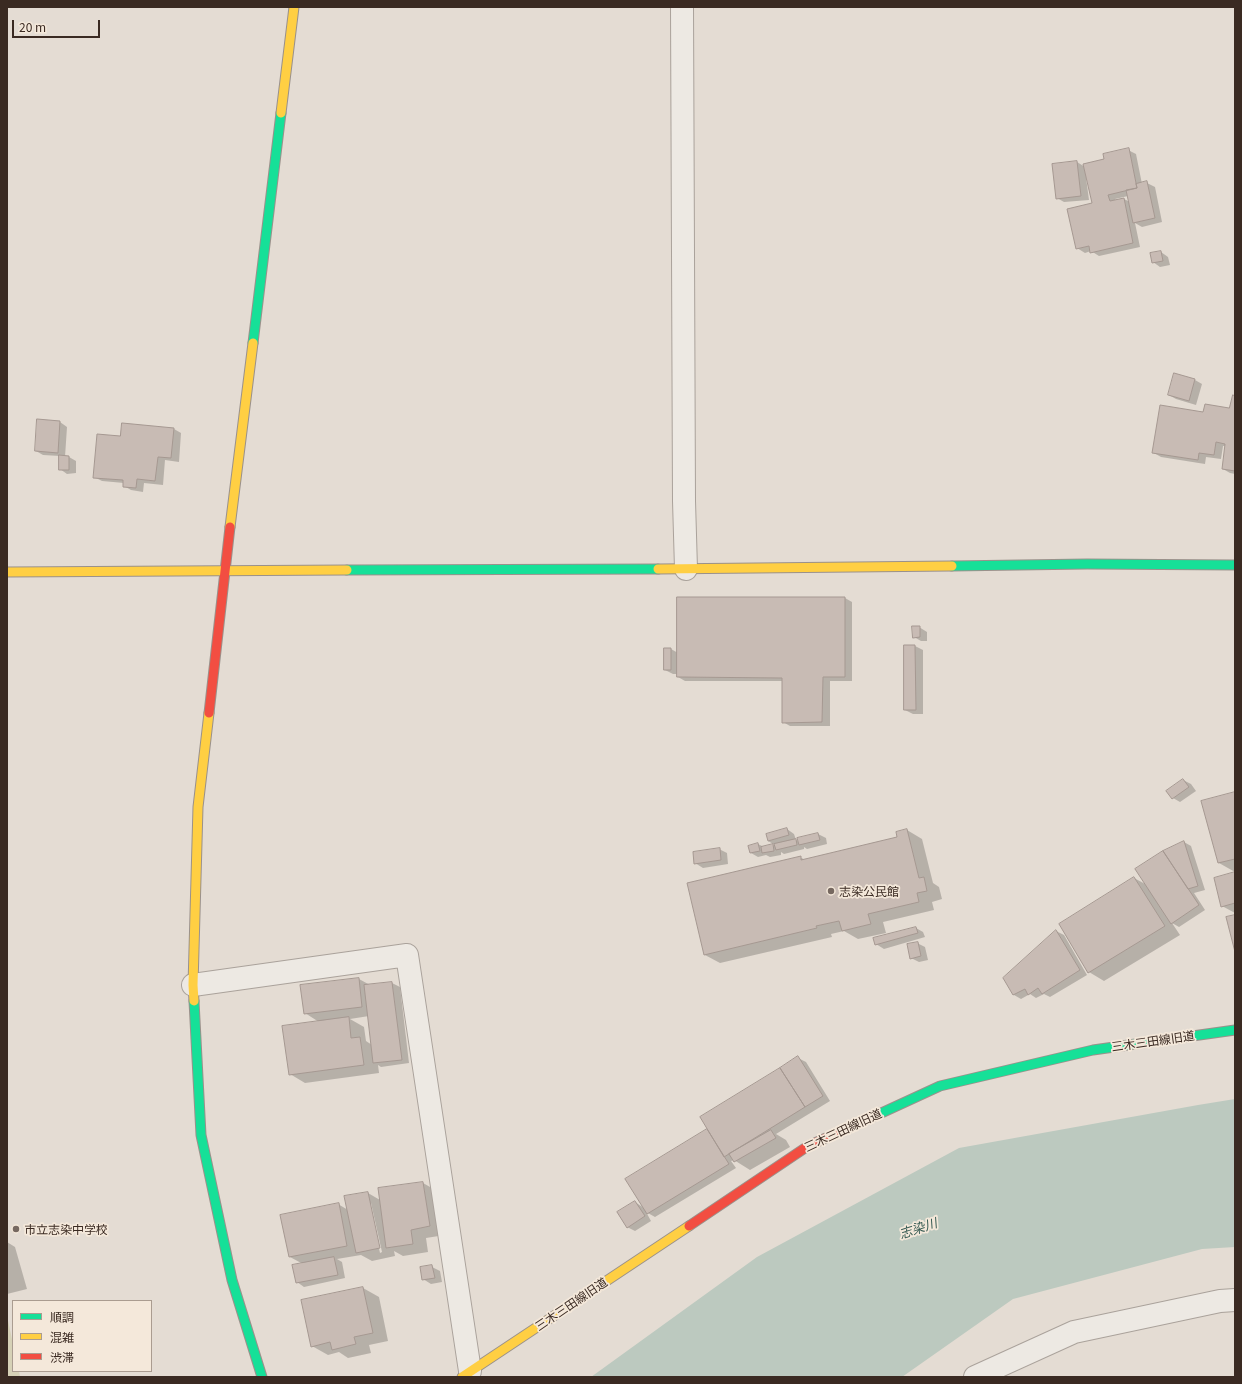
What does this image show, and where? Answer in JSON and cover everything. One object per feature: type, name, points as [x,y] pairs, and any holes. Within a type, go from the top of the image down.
[{"type":"street","points":[[262,1377],[232,1280],[201,1135],[193,985],[198,807],[225,570],[294,7]]},
{"type":"street","points":[[682,7],[684,485],[686,569]]},
{"type":"street","points":[[7,572],[686,569],[1087,564],[1235,564]]},
{"type":"street","points":[[193,985],[407,955],[466,1374]]},
{"type":"street","name":"三木三田線旧道","points":[[466,1374],[808,1146],[940,1086],[1092,1050],[1235,1030]]},
{"type":"street","points":[[975,1377],[1074,1332],[1220,1301],[1235,1300]]},
{"type":"shaded area","points":[[7,1316],[12,1339],[12,1372],[19,1372],[20,1377],[7,1377]]},
{"type":"water","name":"志染川","points":[[1235,1099],[1235,1247],[1202,1249],[1013,1299],[902,1377],[591,1377],[757,1257],[959,1148]]},
{"type":"building","points":[[1129,148],[1137,188],[1108,195],[1110,201],[1124,198],[1133,243],[1090,253],[1089,246],[1076,249],[1067,209],[1092,203],[1083,164],[1104,159],[1103,154]]},
{"type":"building","points":[[1077,161],[1081,196],[1056,199],[1052,164]]},
{"type":"building","points":[[1147,181],[1155,218],[1133,223],[1126,190],[1137,188],[1136,184]]},
{"type":"building","points":[[1161,251],[1163,261],[1152,263],[1150,253]]},
{"type":"building","points":[[1174,373],[1195,379],[1189,401],[1168,395]]},
{"type":"building","points":[[1233,395],[1235,396],[1235,471],[1222,469],[1225,444],[1216,442],[1214,455],[1199,453],[1198,460],[1152,453],[1160,405],[1203,412],[1205,404],[1229,408]]},
{"type":"building","points":[[37,419],[60,421],[58,453],[35,451]]},
{"type":"building","points":[[122,423],[174,428],[171,458],[158,457],[155,481],[137,479],[136,488],[123,487],[123,480],[93,478],[97,434],[120,436]]},
{"type":"building","points":[[59,455],[69,456],[69,470],[59,470]]},
{"type":"building","points":[[677,597],[845,597],[845,677],[823,677],[822,722],[782,723],[782,678],[677,677]]},
{"type":"building","points":[[912,626],[920,626],[920,637],[913,638]]},
{"type":"building","points":[[904,645],[915,645],[916,710],[904,710]]},
{"type":"building","points":[[664,648],[671,648],[671,670],[664,670]]},
{"type":"building","points":[[1183,779],[1189,787],[1172,799],[1166,791]]},
{"type":"building","points":[[1235,792],[1235,859],[1218,863],[1201,801]]},
{"type":"building","points":[[787,828],[789,835],[768,841],[766,834]]},
{"type":"building","points":[[907,829],[919,878],[924,877],[927,891],[917,893],[919,902],[868,914],[871,924],[842,931],[839,921],[816,926],[817,928],[704,955],[687,883],[801,856],[801,860],[897,837],[896,832]]},
{"type":"building","points":[[818,833],[820,840],[799,845],[797,838]]},
{"type":"building","points":[[796,839],[797,845],[776,850],[774,844]]},
{"type":"building","points":[[1184,841],[1198,886],[1188,889],[1163,851]]},
{"type":"building","points":[[758,843],[760,851],[750,853],[748,846]]},
{"type":"building","points":[[773,844],[774,851],[762,853],[761,847]]},
{"type":"building","points":[[720,848],[721,860],[694,864],[693,852]]},
{"type":"building","points":[[1163,851],[1199,905],[1171,924],[1135,869]]},
{"type":"building","points":[[1235,872],[1235,903],[1221,907],[1214,878]]},
{"type":"building","points":[[1134,877],[1165,926],[1088,973],[1059,924]]},
{"type":"building","points":[[1235,915],[1235,952],[1226,917]]},
{"type":"building","points":[[916,927],[918,933],[875,945],[873,938]]},
{"type":"building","points":[[1056,930],[1080,970],[1042,994],[1038,988],[1028,995],[1025,989],[1013,995],[1003,978]]},
{"type":"building","points":[[918,942],[921,956],[910,959],[907,944]]},
{"type":"building","points":[[359,978],[362,1007],[304,1014],[300,985]]},
{"type":"building","points":[[392,982],[402,1060],[373,1063],[364,985]]},
{"type":"building","points":[[349,1017],[351,1038],[360,1037],[364,1065],[289,1075],[282,1026]]},
{"type":"building","points":[[798,1056],[823,1096],[805,1107],[780,1068]]},
{"type":"building","points":[[780,1068],[805,1107],[724,1157],[700,1117]]},
{"type":"building","points":[[707,1129],[729,1164],[647,1214],[625,1179]]},
{"type":"building","points":[[771,1130],[776,1138],[734,1162],[729,1154]]},
{"type":"building","points":[[423,1182],[430,1226],[411,1230],[413,1244],[386,1248],[378,1188]]},
{"type":"building","points":[[368,1192],[380,1248],[356,1253],[344,1196]]},
{"type":"building","points":[[635,1201],[645,1216],[627,1228],[617,1212]]},
{"type":"building","points":[[339,1203],[347,1246],[289,1257],[280,1215]]},
{"type":"building","points":[[334,1257],[338,1275],[296,1283],[292,1265]]},
{"type":"building","points":[[432,1265],[435,1278],[422,1280],[420,1267]]},
{"type":"building","points":[[363,1287],[373,1333],[354,1337],[356,1344],[332,1350],[330,1342],[311,1347],[301,1300]]},
{"type":"traffic: fast","points":[[253,343],[281,113]]},
{"type":"traffic: fast","points":[[952,566],[1087,564],[1235,565]]},
{"type":"traffic: fast","points":[[347,570],[658,569]]},
{"type":"traffic: fast","points":[[194,1001],[201,1135],[232,1280],[262,1377]]},
{"type":"traffic: fast","points":[[877,1115],[940,1086],[1093,1050],[1235,1030]]},
{"type":"traffic: slow","points":[[281,113],[294,7]]},
{"type":"traffic: slow","points":[[230,527],[253,343]]},
{"type":"traffic: slow","points":[[658,569],[952,566]]},
{"type":"traffic: slow","points":[[7,572],[347,570]]},
{"type":"traffic: slow","points":[[194,1001],[193,985],[198,807],[209,713]]},
{"type":"traffic: slow","points":[[462,1377],[689,1226]]},
{"type":"traffic: jam","points":[[209,713],[230,527]]},
{"type":"traffic: jam","points":[[689,1226],[808,1146],[877,1115]]},
{"type":"place","name":"志染公民館","points":[[831,891]]},
{"type":"place","name":"市立志染中学校","points":[[16,1229]]}]
